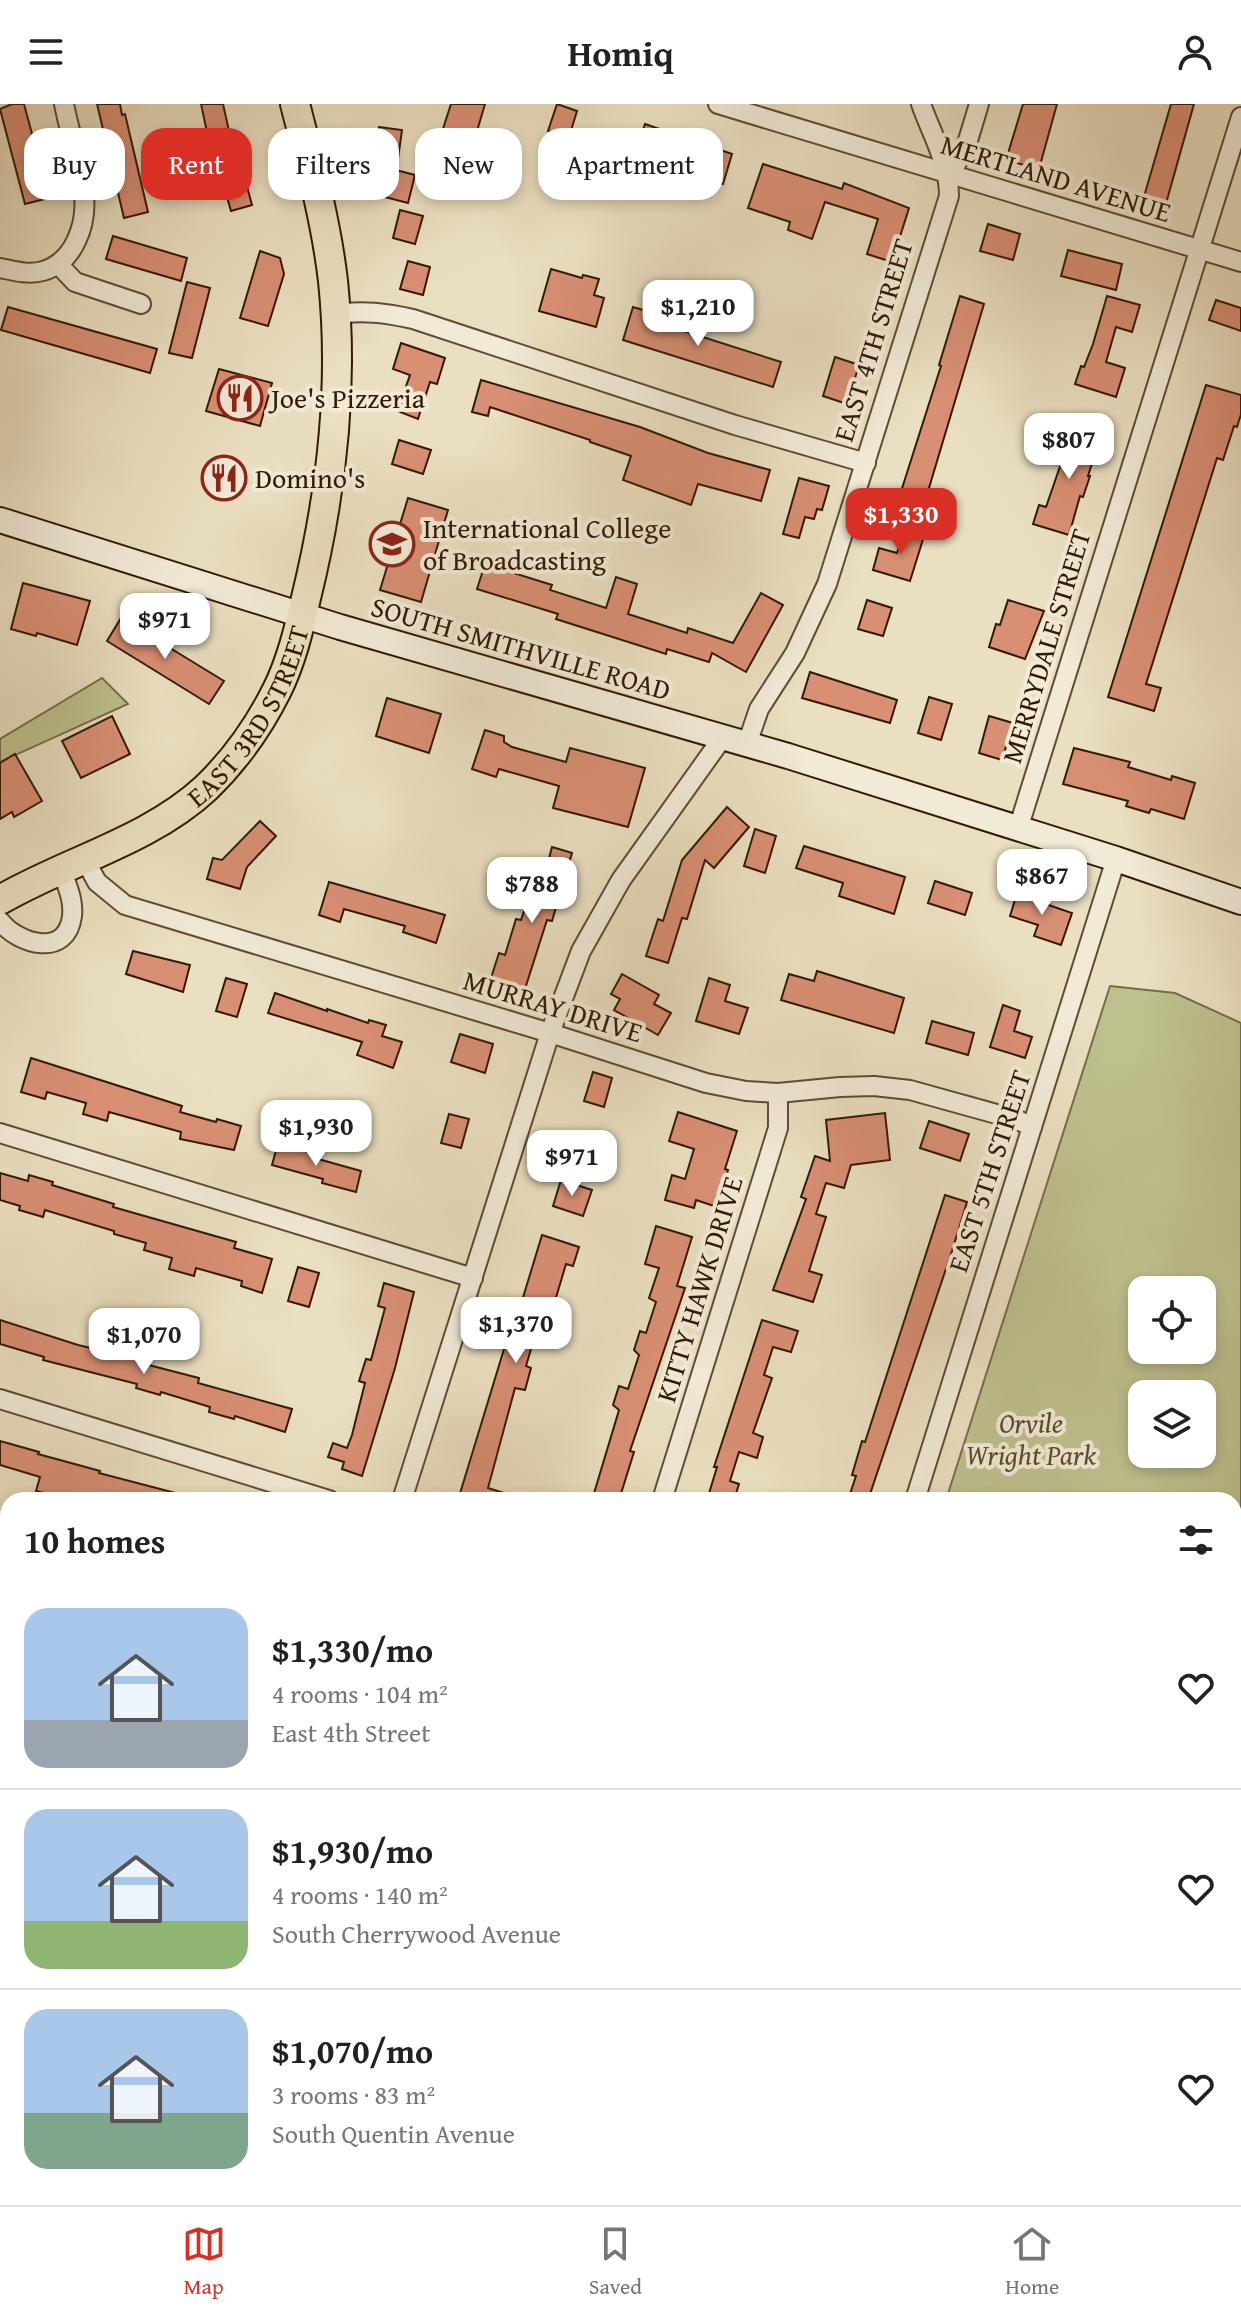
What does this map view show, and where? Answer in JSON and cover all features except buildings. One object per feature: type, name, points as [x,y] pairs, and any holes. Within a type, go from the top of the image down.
[{"type":"main road","name":"EAST 3RD STREET","points":[[0,900],[145,830],[185,806],[234,757],[256,727],[289,660],[322,518],[334,413],[333,279],[319,195],[295,104]]},
{"type":"main road","name":"SOUTH SMITHVILLE ROAD","points":[[0,520],[302,614],[723,737]]},
{"type":"main road","points":[[723,737],[1116,859],[1241,902]]},
{"type":"street","points":[[0,268],[27,273],[44,271],[58,264],[74,248],[84,213],[84,195],[64,104]]},
{"type":"street","name":"MERTLAND AVENUE","points":[[718,104],[1241,262]]},
{"type":"street","points":[[921,104],[949,176]]},
{"type":"street","points":[[949,176],[966,147],[979,104]]},
{"type":"street","name":"MERRYDALE STREET","points":[[1018,829],[1241,117]]},
{"type":"street","name":"EAST 4TH STREET","points":[[747,744],[759,709],[812,621],[827,584],[949,196],[949,176]]},
{"type":"street","points":[[58,264],[75,282],[141,304]]},
{"type":"street","points":[[335,314],[361,311],[413,319],[735,425],[866,463]]},
{"type":"street","points":[[405,1492],[550,1033],[581,951],[621,880],[723,737]]},
{"type":"street","name":"EAST 5TH STREET","points":[[918,1492],[1116,859]]},
{"type":"street","points":[[0,921],[19,939],[47,944],[58,939],[72,920],[72,863]]},
{"type":"street","name":"MURRAY DRIVE","points":[[72,863],[125,905],[706,1083],[746,1091],[778,1093],[874,1086],[910,1090],[1018,1120],[1032,1127]]},
{"type":"street","name":"KITTY HAWK DRIVE","points":[[664,1492],[778,1128],[778,1093]]},
{"type":"street","points":[[0,1133],[473,1278]]},
{"type":"street","points":[[0,1399],[303,1492]]},
{"type":"green space","points":[[102,678],[128,704],[0,762],[0,739]]},
{"type":"green space","name":"Orvile Wright Park","points":[[1110,986],[1175,993],[1241,1023],[1241,1492],[949,1492]]},
{"type":"place","name":"Joe's Pizzeria","points":[[240,398]]},
{"type":"place","name":"Domino's","points":[[224,478]]},
{"type":"place","name":"International College of Broadcasting","points":[[392,544]]}]
